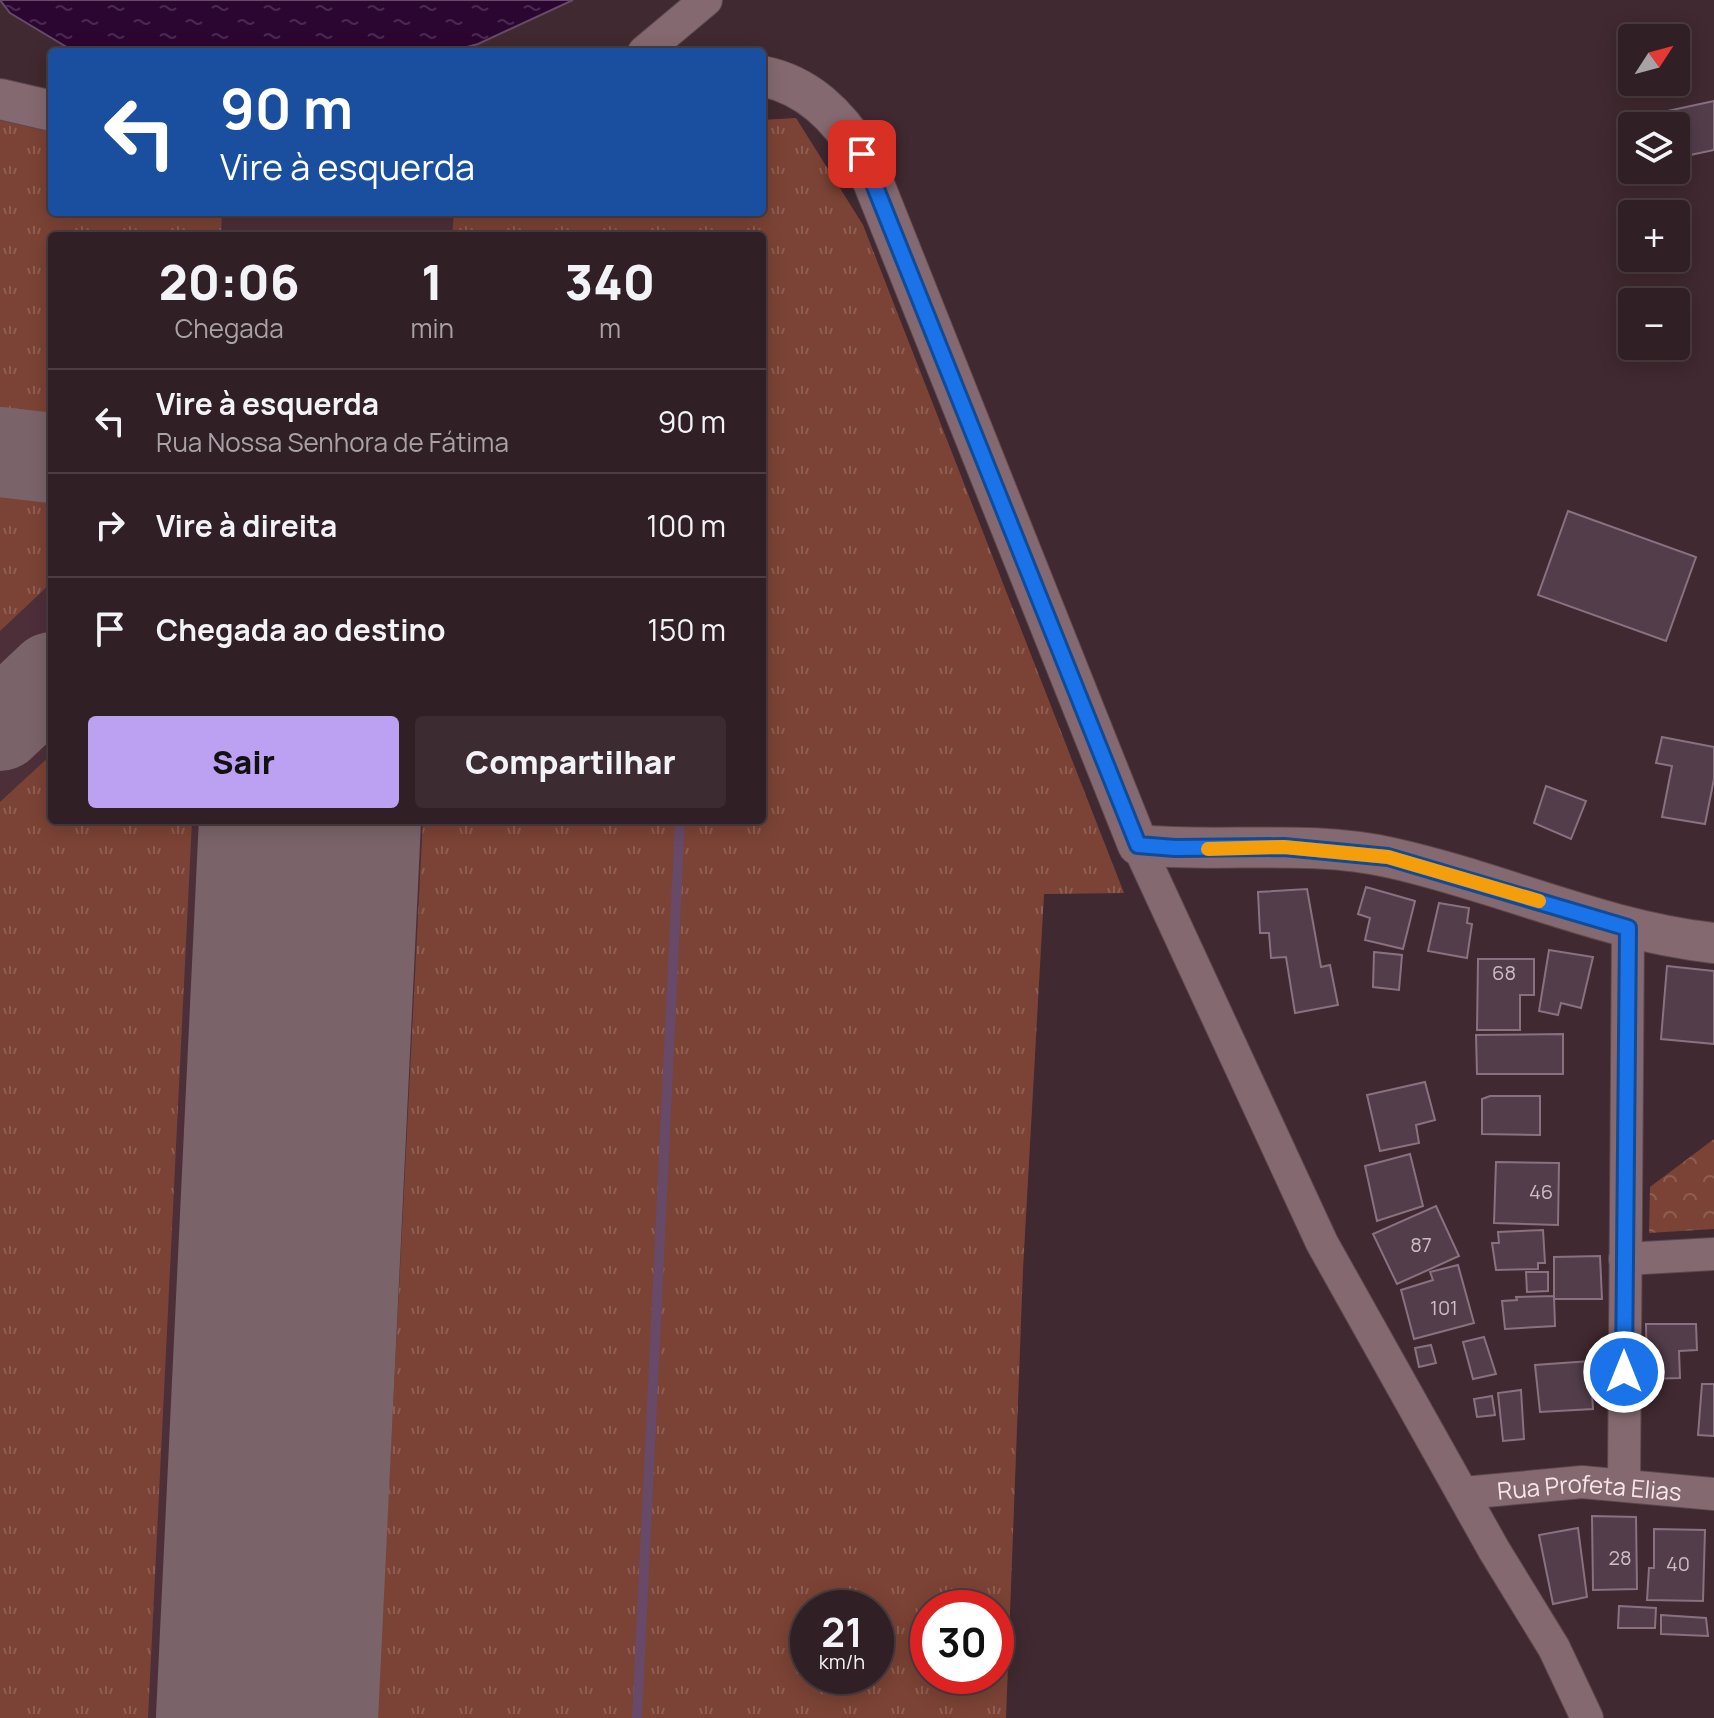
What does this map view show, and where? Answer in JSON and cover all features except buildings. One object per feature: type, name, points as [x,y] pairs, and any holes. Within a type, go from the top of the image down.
[{"type":"street","points":[[649,48],[706,0]]},
{"type":"street","points":[[766,77],[776,78],[815,98],[842,122],[862,154],[1138,845],[1322,1243],[1494,1550],[1554,1648],[1587,1718]]},
{"type":"street","points":[[0,99],[48,110]]},
{"type":"street","points":[[1138,845],[1189,849],[1284,847],[1388,857],[1628,928],[1714,943]]},
{"type":"street","points":[[1624,1484],[1628,928]]},
{"type":"street","points":[[1625,1259],[1714,1254]]},
{"type":"street","name":"Rua Profeta Elias","points":[[1464,1493],[1582,1482],[1714,1494]]},
{"type":"shaded area","points":[[796,118],[863,225],[1124,893],[1044,894],[1023,1269],[1011,1590],[910,1590],[910,1694],[1007,1694],[1006,1718],[0,1718],[0,119],[48,205],[48,216],[766,216],[766,120]]},
{"type":"green space","points":[[796,118],[863,225],[1124,893],[1044,894],[1023,1269],[1011,1590],[910,1590],[910,1694],[1007,1694],[1006,1718],[377,1718],[423,824],[766,824],[766,232],[452,232],[454,216],[766,216],[766,120]]},
{"type":"green space","points":[[0,119],[48,129],[48,216],[222,216],[221,232],[48,232],[48,435],[0,429]]},
{"type":"green space","points":[[0,478],[48,484],[48,586],[0,631]]},
{"type":"green space","points":[[48,758],[48,824],[192,824],[148,1718],[0,1718],[0,802]]},
{"type":"green space","points":[[1714,1139],[1714,1229],[1649,1233],[1650,1187]]},
{"type":"water","points":[[0,0],[573,0],[464,48],[68,48],[10,13]]},
{"type":"waterway","points":[[637,1718],[680,824]]},
{"type":"taxiway","points":[[0,452],[48,458]]},
{"type":"taxiway","points":[[0,726],[48,681]]},
{"type":"runway","points":[[267,1718],[310,824]]},
{"type":"slow traffic","points":[[1208,849],[1284,847],[1388,857],[1539,901]]},
{"type":"route","points":[[862,154],[1138,845],[1217,849],[1284,847],[1388,857],[1628,928],[1624,1372]]}]
